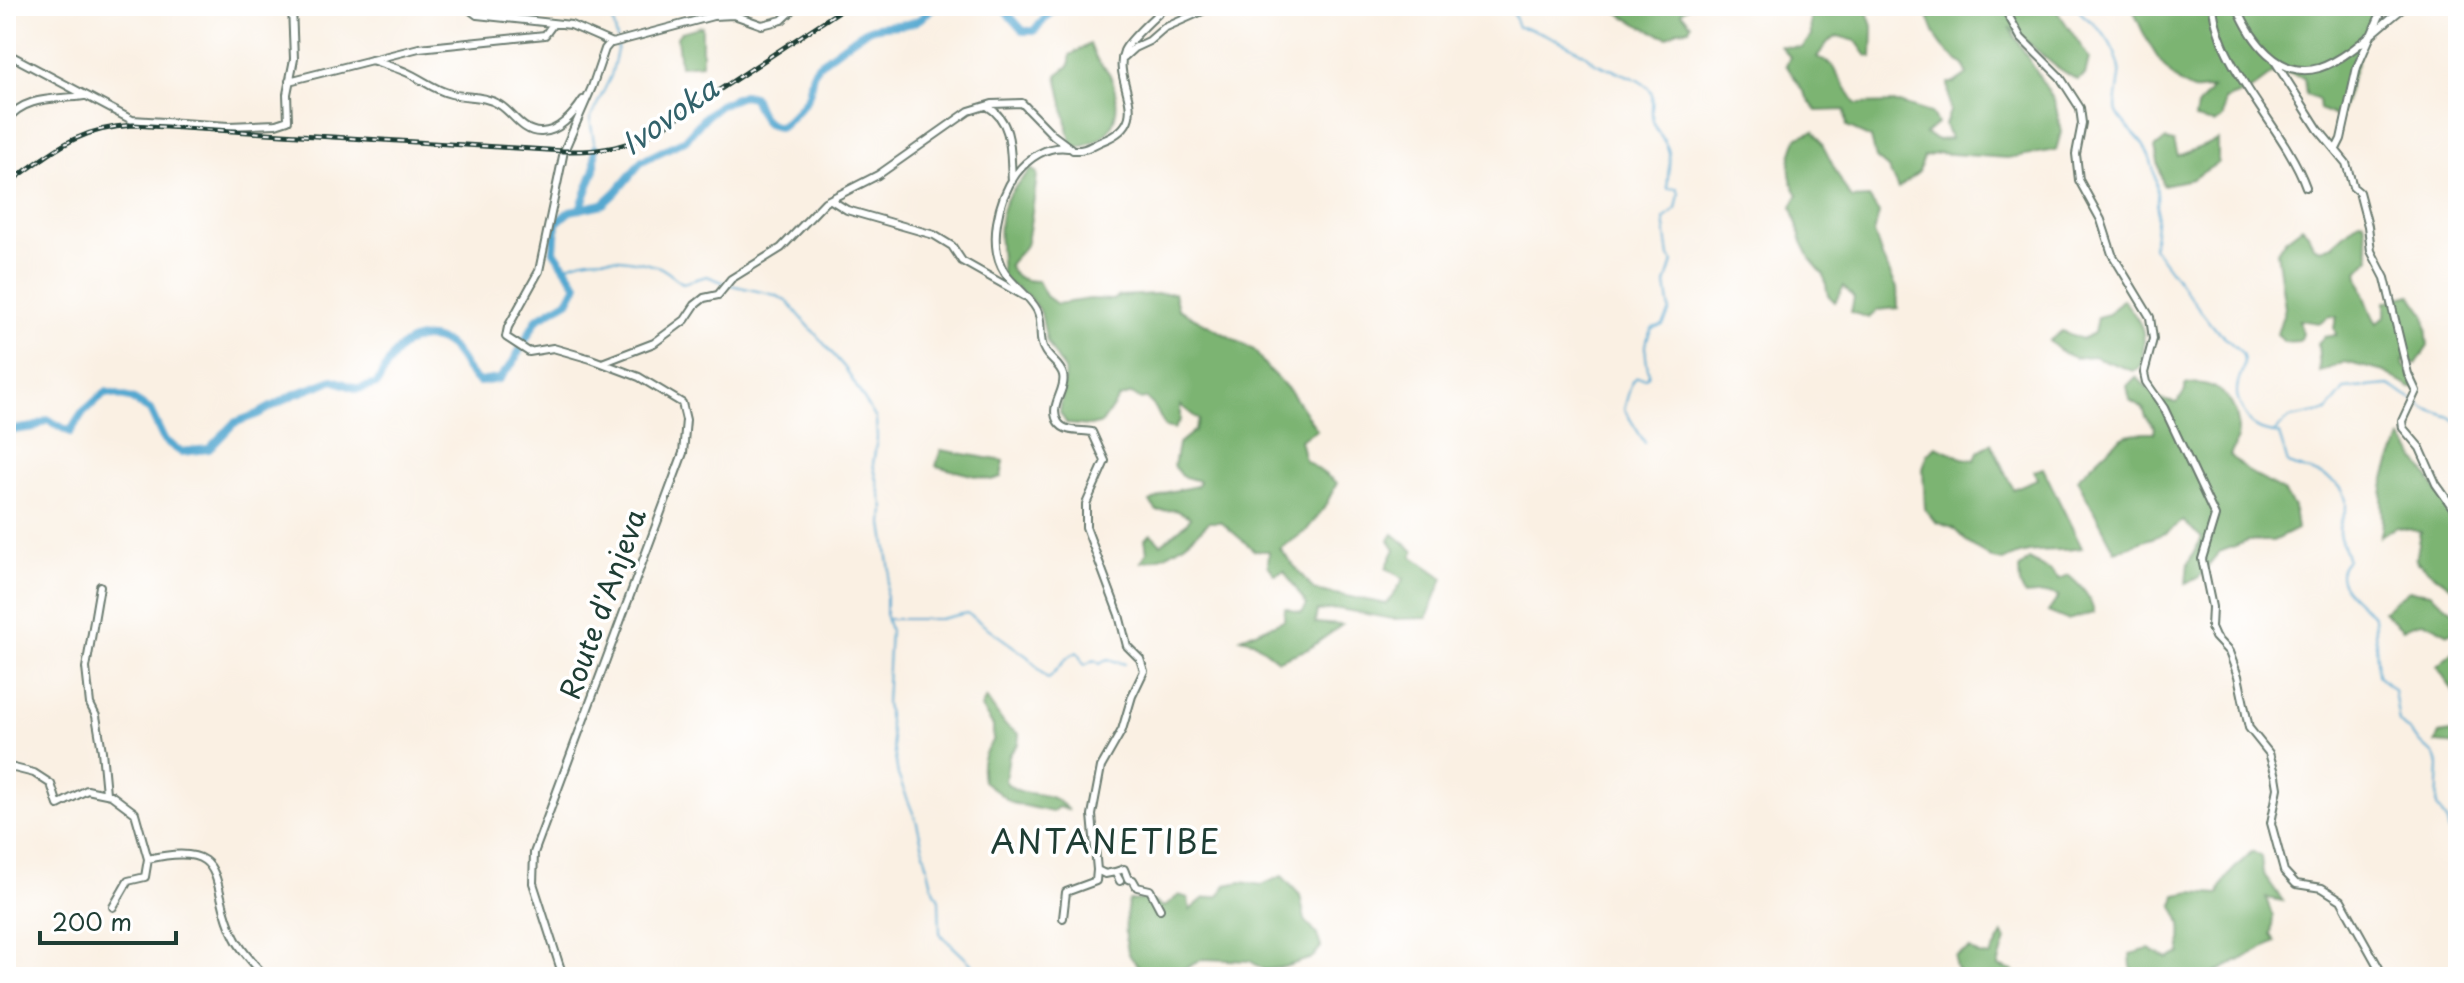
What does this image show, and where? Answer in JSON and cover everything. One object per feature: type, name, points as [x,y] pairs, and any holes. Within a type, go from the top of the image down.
[{"type":"street","points":[[6,53],[132,120],[229,126],[276,124],[288,120],[287,94],[294,59],[292,6]]},
{"type":"street","points":[[465,6],[477,15],[585,30],[598,38],[614,42],[700,18],[734,15],[762,25],[782,20],[797,6]]},
{"type":"street","points":[[724,16],[729,6]]},
{"type":"street","points":[[1063,918],[1066,892],[1096,881],[1092,815],[1101,767],[1122,730],[1132,696],[1144,671],[1140,659],[1127,646],[1119,615],[1086,527],[1086,504],[1105,461],[1092,432],[1066,429],[1056,417],[1063,374],[1042,347],[1041,321],[1030,300],[1003,270],[997,250],[999,214],[1012,181],[1022,167],[1037,155],[1057,147],[1088,149],[1113,137],[1127,120],[1129,99],[1122,60],[1129,42],[1166,6]]},
{"type":"street","points":[[1122,60],[1128,52],[1149,41],[1164,28],[1214,6]]},
{"type":"street","points":[[2003,6],[2021,38],[2060,77],[2080,108],[2082,123],[2076,154],[2079,180],[2101,220],[2112,254],[2150,317],[2153,339],[2144,373],[2146,382],[2164,408],[2215,516],[2202,559],[2212,607],[2211,628],[2229,652],[2238,676],[2249,728],[2269,753],[2276,776],[2278,788],[2271,823],[2284,871],[2296,884],[2322,888],[2341,900],[2384,977]]},
{"type":"street","points":[[2213,6],[2219,35],[2282,140],[2306,187]]},
{"type":"street","points":[[2237,6],[2251,33],[2274,60],[2318,129],[2346,163],[2353,187],[2359,192],[2371,251],[2385,278],[2408,374],[2416,391],[2402,421],[2403,428],[2420,448],[2436,484],[2458,515]]},
{"type":"street","points":[[2336,149],[2357,67],[2384,6]]},
{"type":"street","points":[[2274,60],[2294,69],[2319,68],[2372,34],[2406,6]]},
{"type":"street","points":[[289,81],[419,48],[545,35],[553,24]]},
{"type":"street","points":[[598,38],[602,57]]},
{"type":"street","points":[[371,60],[407,72],[452,94],[481,96],[500,105],[528,130],[543,133],[564,123],[592,87],[602,57],[614,42]]},
{"type":"street","name":"Route d'Anjeva","points":[[561,977],[533,883],[534,853],[683,453],[686,420],[682,403],[639,377],[553,348],[529,352],[506,337],[523,296],[539,271],[564,151],[592,87]]},
{"type":"street","points":[[6,121],[14,110],[34,99],[84,96]]},
{"type":"street","points":[[602,363],[654,343],[685,320],[695,305],[724,289],[731,279],[781,248],[825,202],[864,184],[969,111],[986,105],[1022,103],[1068,148]]},
{"type":"street","points":[[986,105],[996,111],[1007,126],[1012,181]]},
{"type":"street","points":[[831,200],[847,210],[934,235],[952,246],[962,261],[1030,300]]},
{"type":"street","points":[[100,586],[86,668],[90,704],[96,716],[102,751],[106,793]]},
{"type":"street","points":[[6,766],[34,773],[51,784],[58,805],[87,790],[106,793],[135,813],[148,859],[145,877],[128,881],[113,907]]},
{"type":"street","points":[[148,859],[183,854],[200,857],[213,868],[234,938],[266,977]]},
{"type":"street","points":[[1097,870],[1105,874],[1124,869],[1128,879],[1133,880],[1137,887],[1150,890],[1160,909]]},
{"type":"street","points":[[1115,872],[1120,881]]},
{"type":"green space","points":[[1608,6],[1690,6],[1681,12],[1691,24],[1689,29],[1678,30],[1668,37],[1637,24]]},
{"type":"green space","points":[[1799,6],[1865,6],[1873,29],[1872,57],[1866,55],[1856,41],[1838,36],[1828,42],[1817,57],[1831,64],[1856,104],[1899,103],[1931,113],[1937,124],[1925,134],[1938,140],[1950,139],[1945,125],[1950,111],[1948,83],[1954,83],[1967,74],[1964,65],[1948,53],[1938,40],[1925,6],[2054,6],[2089,58],[2085,75],[2077,80],[2009,27],[2055,102],[2061,132],[2056,150],[2007,158],[1938,153],[1924,157],[1919,172],[1898,189],[1888,168],[1876,158],[1871,138],[1847,127],[1845,110],[1817,111],[1786,65],[1790,57],[1780,46],[1802,48],[1811,36],[1810,17]]},
{"type":"green space","points":[[2132,6],[2381,6],[2364,42],[2339,118],[2320,109],[2319,100],[2306,95],[2304,78],[2276,71],[2249,91],[2224,100],[2223,118],[2214,123],[2195,119],[2197,107],[2212,88],[2193,90],[2173,77],[2148,41]]},
{"type":"green space","points":[[702,26],[702,64],[680,66],[677,37],[681,32]]},
{"type":"green space","points":[[1090,44],[1098,61],[1110,75],[1116,113],[1106,133],[1098,140],[1072,148],[1057,75],[1070,65],[1070,55]]},
{"type":"green space","points":[[1814,131],[1852,199],[1869,198],[1879,213],[1874,233],[1897,288],[1898,308],[1877,310],[1869,318],[1851,312],[1854,298],[1844,286],[1835,302],[1828,295],[1824,275],[1811,260],[1802,242],[1792,207],[1798,195],[1791,180],[1790,166],[1798,137]]},
{"type":"green space","points":[[2165,140],[2174,142],[2178,156],[2218,140],[2218,163],[2192,179],[2163,185],[2155,148]]},
{"type":"green space","points":[[1031,169],[1037,173],[1030,222],[1026,245],[1009,265],[1014,273],[1024,280],[1038,281],[1046,296],[1057,304],[1174,293],[1178,309],[1254,350],[1291,392],[1317,430],[1300,440],[1305,460],[1337,483],[1324,508],[1306,531],[1280,549],[1314,590],[1387,604],[1404,579],[1386,568],[1395,549],[1389,540],[1393,534],[1414,551],[1412,556],[1443,578],[1427,618],[1392,619],[1340,609],[1317,611],[1315,623],[1342,625],[1308,649],[1278,660],[1253,641],[1241,638],[1284,620],[1285,608],[1302,613],[1307,605],[1284,571],[1275,575],[1268,565],[1269,551],[1255,551],[1221,522],[1209,522],[1178,548],[1141,562],[1147,552],[1145,539],[1151,534],[1161,544],[1190,517],[1176,510],[1157,511],[1150,502],[1168,492],[1197,486],[1199,481],[1181,476],[1174,466],[1178,444],[1194,431],[1199,420],[1180,405],[1180,420],[1174,429],[1165,427],[1155,407],[1146,398],[1141,400],[1132,394],[1119,398],[1102,423],[1090,426],[1067,424],[1060,413],[1065,371],[1047,342],[1041,313],[1028,296],[1002,279],[1001,215],[1009,195]]},
{"type":"green space","points":[[2360,220],[2364,221],[2370,258],[2358,271],[2377,323],[2385,316],[2385,302],[2411,295],[2425,315],[2428,346],[2416,364],[2403,360],[2404,366],[2416,377],[2416,388],[2384,372],[2345,362],[2320,372],[2318,343],[2324,337],[2336,335],[2334,327],[2337,317],[2329,316],[2319,323],[2299,320],[2302,334],[2299,341],[2284,342],[2277,334],[2285,308],[2277,252],[2285,240],[2302,227],[2313,246],[2320,249],[2332,245]]},
{"type":"green space","points":[[2123,299],[2136,317],[2144,337],[2141,367],[2133,371],[2093,356],[2075,358],[2049,341],[2062,331],[2082,339],[2094,333],[2097,317],[2109,314]]},
{"type":"green space","points":[[2136,377],[2161,400],[2177,403],[2185,391],[2185,385],[2200,384],[2223,394],[2236,415],[2238,428],[2230,455],[2246,470],[2284,492],[2294,507],[2297,529],[2273,541],[2248,541],[2219,552],[2199,577],[2186,584],[2188,563],[2202,538],[2183,521],[2166,533],[2115,551],[2077,479],[2122,437],[2133,433],[2154,433],[2155,427],[2143,408],[2130,400],[2127,386]]},
{"type":"green space","points":[[2402,438],[2458,522],[2458,592],[2416,561],[2421,532],[2397,527],[2380,537],[2384,483]]},
{"type":"green space","points":[[1991,443],[2013,489],[2037,479],[2034,471],[2043,468],[2082,548],[2022,553],[2003,561],[1993,559],[1968,543],[1953,528],[1935,522],[1925,509],[1923,469],[1927,454],[1936,446],[1962,458],[1975,460],[1978,452]]},
{"type":"green space","points":[[941,450],[1004,461],[1001,477],[991,480],[936,466]]},
{"type":"green space","points":[[2029,559],[2059,579],[2068,575],[2085,592],[2094,613],[2067,620],[2048,612],[2059,596],[2050,593],[2025,595],[2019,569]]},
{"type":"green space","points":[[2409,590],[2430,593],[2458,615],[2458,630],[2448,634],[2421,622],[2403,629],[2383,611]]},
{"type":"green space","points":[[2458,648],[2458,699],[2437,666]]},
{"type":"green space","points":[[986,698],[1005,725],[1019,734],[1018,744],[1009,755],[1005,781],[1022,792],[1053,798],[1069,810],[1058,807],[1052,812],[1012,803],[983,781],[983,760],[993,741],[993,726],[981,708]]},
{"type":"green space","points":[[2458,731],[2458,745],[2435,743],[2439,734]]},
{"type":"green space","points":[[2252,851],[2261,857],[2263,873],[2283,901],[2266,898],[2273,917],[2271,935],[2276,942],[2207,977],[2136,977],[2130,954],[2149,949],[2168,959],[2181,953],[2181,924],[2173,907],[2176,895],[2192,892],[2219,894],[2229,875]]},
{"type":"green space","points":[[1282,876],[1300,895],[1305,920],[1317,935],[1321,947],[1312,958],[1265,970],[1250,961],[1203,959],[1178,972],[1177,977],[1140,977],[1126,942],[1129,901],[1147,899],[1164,907],[1179,895],[1188,898],[1190,910],[1203,899],[1219,896],[1226,885],[1241,882],[1262,885]]},
{"type":"green space","points":[[2003,934],[2006,940],[1998,966],[2013,971],[2019,977],[1961,977],[1955,965],[1955,956],[1970,949],[1990,957]]},
{"type":"waterway","points":[[610,6],[617,39]]},
{"type":"waterway","name":"Ivovoka","points":[[6,431],[34,427],[48,420],[70,432],[83,412],[106,392],[132,399],[150,410],[164,440],[181,452],[209,449],[234,423],[293,395],[333,380],[358,389],[377,384],[403,345],[420,338],[448,344],[479,382],[499,379],[512,364],[537,319],[569,300],[577,285],[554,251],[556,223],[570,211],[603,204],[642,161],[685,140],[720,105],[743,95],[753,97],[766,121],[781,127],[806,100],[812,76],[822,62],[869,30],[912,23],[934,6]]},
{"type":"waterway","name":"Ivovoka","points":[[1001,6],[1023,31],[1034,31],[1056,6]]},
{"type":"waterway","points":[[1506,6],[1512,10],[1518,27],[1563,42],[1595,63],[1640,81],[1650,90],[1653,99],[1653,120],[1669,153],[1668,189],[1677,188],[1679,194],[1676,209],[1664,219],[1669,257],[1673,262],[1666,284],[1670,311],[1663,325],[1652,328],[1649,334],[1646,350],[1649,374],[1646,378],[1637,377],[1632,381],[1624,409],[1645,443]]},
{"type":"waterway","points":[[2076,6],[2101,31],[2113,49],[2120,70],[2117,112],[2144,146],[2154,170],[2157,208],[2153,247],[2212,326],[2242,353],[2244,363],[2237,391],[2244,413],[2255,427],[2279,434],[2288,464],[2326,477],[2341,488],[2345,496],[2346,509],[2339,530],[2347,560],[2341,568],[2342,583],[2374,616],[2378,675],[2394,690],[2399,722],[2434,755],[2439,765],[2437,806],[2447,823],[2458,870]]},
{"type":"waterway","points":[[595,148],[590,119],[611,76],[618,46]]},
{"type":"waterway","points":[[580,209],[595,169],[595,148]]},
{"type":"waterway","points":[[565,267],[598,258],[623,259],[657,266],[683,283],[707,276],[725,283]]},
{"type":"waterway","points":[[731,285],[775,295],[787,301],[845,368],[876,419],[873,464],[884,508],[883,524],[890,571],[886,591],[886,617],[890,631],[886,703],[898,775],[917,823],[932,885],[939,900],[940,934],[985,977]]},
{"type":"waterway","points":[[2273,433],[2290,418],[2327,411],[2344,389],[2389,385],[2427,409],[2458,423]]},
{"type":"waterway","points":[[887,619],[940,619],[967,613],[1028,657],[1048,679],[1068,657],[1077,652],[1084,665],[1095,660],[1100,664],[1108,659],[1125,664]]},
{"type":"railway","points":[[6,185],[79,137],[94,131],[133,125],[564,151],[615,147],[663,127],[847,6]]},
{"type":"district","name":"ANTANETIBE","points":[[1106,843]]}]
